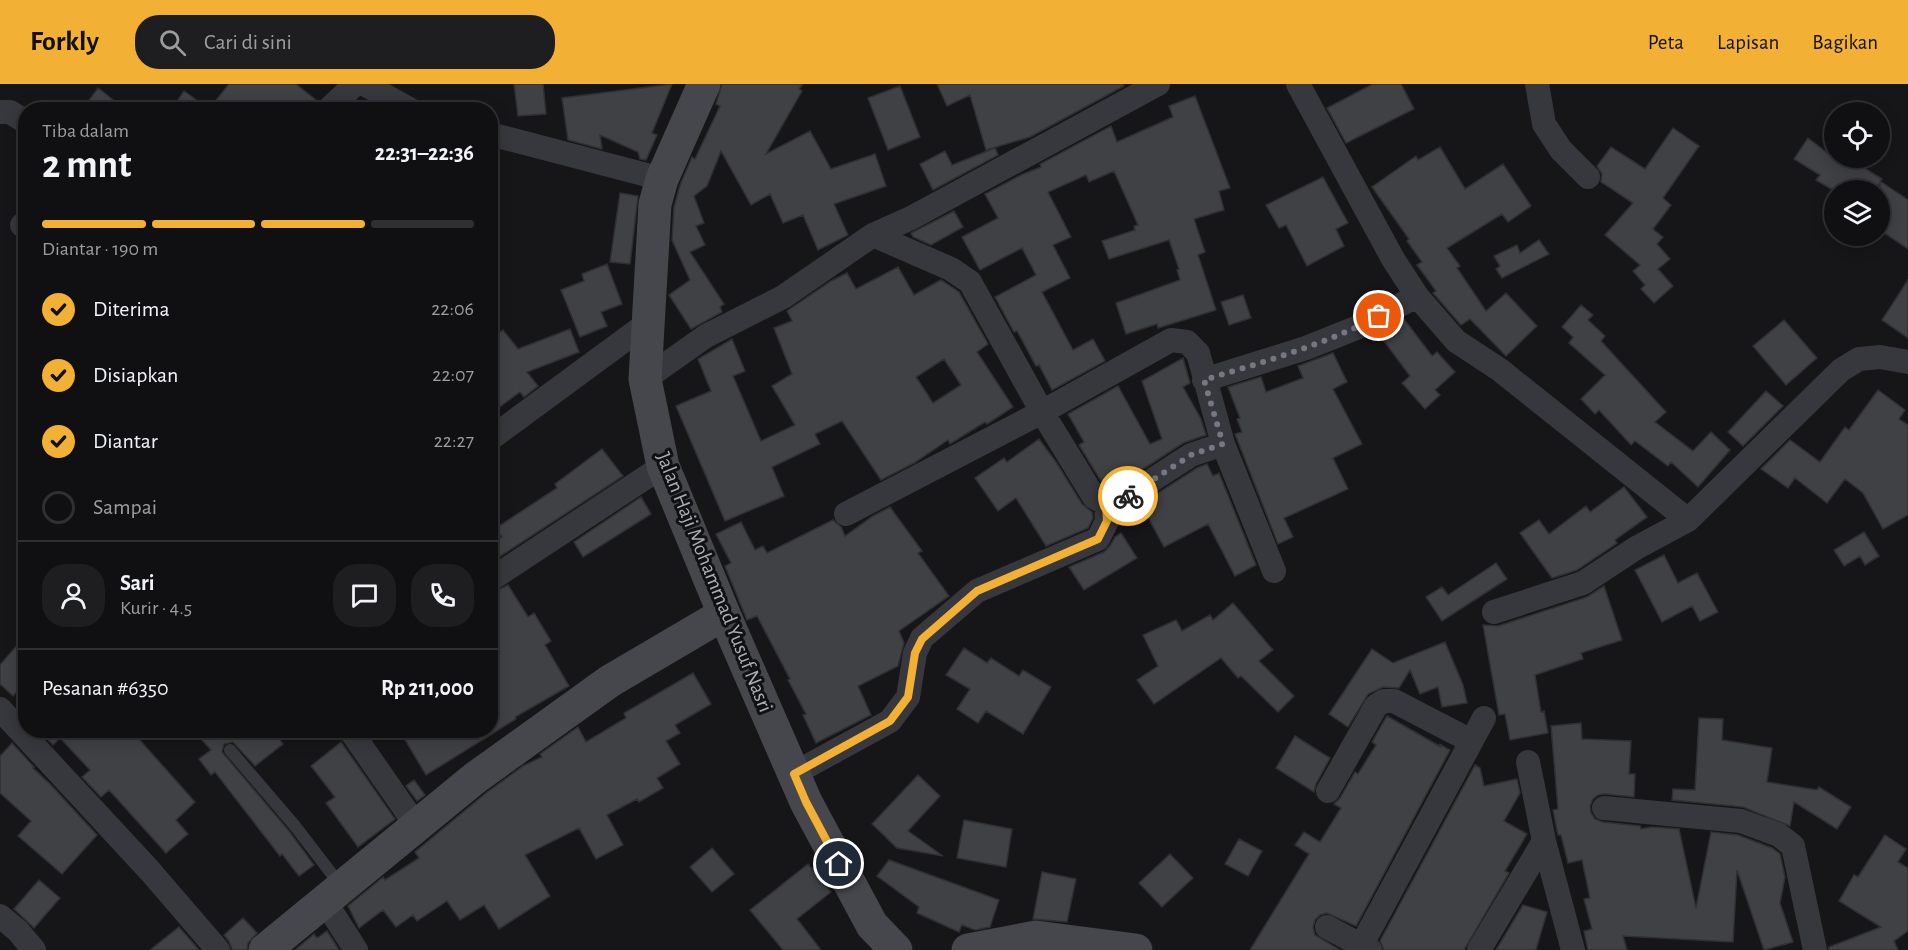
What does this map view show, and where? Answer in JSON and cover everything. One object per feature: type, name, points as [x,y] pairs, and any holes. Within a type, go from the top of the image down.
[{"type":"street","points":[[336,102],[354,84]]},
{"type":"street","points":[[364,84],[397,102]]},
{"type":"street","name":"Jalan Haji Mohammad Yusuf Nasri","points":[[704,84],[662,179],[655,204],[645,379],[663,466],[724,614],[806,802],[872,925],[896,950]]},
{"type":"street","points":[[645,379],[706,336],[783,297],[873,235],[911,218],[1158,84]]},
{"type":"street","points":[[1298,84],[1393,259],[1417,296],[1456,341],[1500,370],[1688,520]]},
{"type":"street","points":[[1537,84],[1544,124],[1561,150],[1588,177]]},
{"type":"street","points":[[0,112],[10,112],[18,117]]},
{"type":"street","points":[[498,136],[662,179]]},
{"type":"street","points":[[873,235],[951,269],[970,282],[1042,412],[1094,497],[1106,504],[1115,504],[1191,455],[1223,444]]},
{"type":"street","points":[[1204,380],[1306,348],[1361,326],[1417,296]]},
{"type":"street","points":[[498,434],[649,322]]},
{"type":"street","points":[[846,514],[1042,412],[1171,340],[1187,342],[1198,353],[1223,444],[1274,571]]},
{"type":"street","points":[[1494,612],[1583,583],[1636,548],[1688,520],[1841,370],[1859,359],[1880,357],[1908,362]]},
{"type":"street","points":[[498,575],[663,466]]},
{"type":"street","points":[[794,774],[890,721],[908,697],[915,653],[922,639],[977,591],[1098,539],[1107,521],[1106,504]]},
{"type":"street","points":[[264,950],[475,778],[610,681],[724,614]]},
{"type":"street","points":[[1328,791],[1376,706],[1384,701],[1394,701],[1471,741]]},
{"type":"street","points":[[0,709],[18,728]]},
{"type":"street","points":[[1327,927],[1366,948],[1484,718]]},
{"type":"street","points":[[27,738],[150,871],[218,950]]},
{"type":"street","points":[[356,738],[416,825]]},
{"type":"street","points":[[1528,762],[1544,842],[1573,950]]},
{"type":"street","points":[[1604,808],[1741,821],[1779,835],[1793,846],[1815,950]]},
{"type":"street","points":[[1479,950],[1544,842]]},
{"type":"street","points":[[332,893],[356,950]]},
{"type":"street","points":[[0,916],[18,931],[34,950]]},
{"type":"street","points":[[968,950],[1036,937],[1136,950]]},
{"type":"lane","points":[[230,750],[295,826],[332,893]]},
{"type":"building","points":[[229,84],[296,84],[316,100],[314,102],[215,102]]},
{"type":"building","points":[[514,84],[543,84],[546,114],[518,116]]},
{"type":"building","points":[[672,84],[652,133],[657,135],[646,160],[640,159],[638,152],[600,135],[602,149],[568,140],[562,98]]},
{"type":"building","points":[[722,84],[803,84],[799,89],[802,91],[766,154],[810,131],[831,169],[875,154],[886,186],[834,204],[848,235],[818,250],[803,215],[783,223],[770,194],[751,205],[721,151],[707,186],[694,196],[704,223],[696,226],[705,245],[690,252],[724,304],[720,307],[722,312],[691,329],[669,295],[690,280],[672,240],[674,207],[680,185],[692,157],[695,159],[720,106],[716,104]]},
{"type":"building","points":[[937,84],[1123,84],[1124,86],[1030,137],[986,150],[970,95],[947,106]]},
{"type":"building","points":[[1373,84],[1401,84],[1414,109],[1346,143],[1327,108]]},
{"type":"building","points":[[900,86],[920,137],[888,150],[868,98]]},
{"type":"building","points":[[98,88],[116,102],[88,102]]},
{"type":"building","points":[[184,91],[199,102],[176,102]]},
{"type":"building","points":[[1195,96],[1230,188],[1219,191],[1224,210],[1194,219],[1205,252],[1198,255],[1216,310],[1158,328],[1157,324],[1126,334],[1116,303],[1180,280],[1177,270],[1179,269],[1169,240],[1109,259],[1102,241],[1135,230],[1134,226],[1138,225],[1114,171],[1089,182],[1086,175],[1048,192],[1071,237],[1053,245],[1070,278],[1042,292],[1073,350],[1093,339],[1105,361],[1052,390],[1017,331],[1014,332],[995,297],[1036,275],[1022,248],[980,270],[962,237],[998,218],[985,194],[1041,167],[1040,164],[1111,126],[1117,142],[1173,117],[1169,106]]},
{"type":"building","points":[[1673,128],[1699,146],[1663,198],[1671,205],[1653,229],[1663,237],[1657,244],[1670,259],[1658,269],[1673,286],[1654,303],[1641,289],[1645,285],[1633,271],[1640,265],[1605,235],[1633,203],[1601,182],[1602,174],[1597,166],[1611,147],[1645,169]]},
{"type":"building","points":[[1808,138],[1824,150],[1824,168],[1864,168],[1882,179],[1824,180],[1824,185],[1816,180],[1820,175],[1794,159]]},
{"type":"building","points":[[1440,147],[1465,189],[1503,164],[1531,206],[1508,222],[1502,214],[1447,248],[1460,266],[1457,268],[1486,311],[1506,293],[1537,326],[1506,356],[1470,319],[1461,325],[1433,293],[1436,291],[1417,265],[1422,262],[1407,241],[1409,239],[1372,187],[1416,156],[1418,160]]},
{"type":"building","points":[[995,148],[998,155],[933,190],[920,164],[945,151],[952,165]]},
{"type":"building","points":[[1323,177],[1348,223],[1336,229],[1344,246],[1307,266],[1286,225],[1279,228],[1266,205]]},
{"type":"building","points":[[1890,188],[1908,200],[1908,249],[1890,237]]},
{"type":"building","points":[[620,193],[638,196],[630,264],[610,262]]},
{"type":"building","points":[[954,211],[963,227],[931,245],[913,237],[911,233]]},
{"type":"building","points":[[1539,240],[1549,254],[1502,278],[1496,269],[1500,266],[1494,256],[1517,245],[1520,253]]},
{"type":"building","points":[[607,264],[622,304],[601,312],[607,326],[580,337],[561,290],[584,281],[582,274]]},
{"type":"building","points":[[898,267],[914,295],[941,280],[959,292],[988,344],[977,352],[1013,407],[950,444],[948,440],[914,463],[881,480],[842,421],[815,434],[820,444],[772,467],[784,496],[725,521],[676,406],[711,391],[698,359],[732,339],[745,371],[733,376],[761,441],[795,425],[772,386],[792,374],[774,328],[792,321],[787,311],[831,281],[847,273],[856,289]],"holes":[[[944,359],[961,385],[933,403],[916,377]]]},
{"type":"building","points":[[1908,280],[1908,338],[1882,320]]},
{"type":"building","points":[[1243,295],[1251,318],[1229,325],[1221,302]]},
{"type":"building","points":[[1581,305],[1593,315],[1588,320],[1605,336],[1601,341],[1666,412],[1655,422],[1693,451],[1711,432],[1730,450],[1698,487],[1671,462],[1668,466],[1635,441],[1631,445],[1599,410],[1595,414],[1581,399],[1605,375],[1569,343],[1573,337],[1562,327]]},
{"type":"building","points":[[1404,319],[1432,356],[1437,352],[1455,372],[1435,390],[1440,395],[1425,409],[1402,383],[1410,376],[1378,333]]},
{"type":"building","points":[[1784,320],[1817,358],[1786,385],[1753,346]]},
{"type":"building","points":[[570,329],[579,352],[527,372],[538,386],[524,397],[520,392],[498,408],[498,333],[503,330],[518,349]]},
{"type":"building","points":[[1333,353],[1347,382],[1333,389],[1362,444],[1333,458],[1348,489],[1284,518],[1293,537],[1278,544],[1235,434],[1242,432],[1237,419],[1240,418],[1228,387],[1261,377],[1266,392],[1303,378],[1298,366]]},
{"type":"building","points":[[1183,358],[1190,383],[1183,387],[1201,419],[1206,435],[1183,443],[1111,490],[1104,486],[1079,445],[1084,442],[1068,414],[1118,386],[1150,444],[1162,439],[1142,381]]},
{"type":"building","points":[[1878,390],[1905,410],[1899,419],[1908,425],[1908,515],[1883,529],[1863,493],[1845,479],[1827,503],[1795,478],[1788,488],[1761,469],[1790,440],[1820,462],[1845,427],[1849,430]]},
{"type":"building","points":[[1766,391],[1783,406],[1743,446],[1728,432]]},
{"type":"building","points":[[1039,439],[1082,504],[1092,512],[1093,518],[1088,528],[1046,546],[1016,498],[998,511],[975,478],[1004,458],[1007,462]]},
{"type":"building","points":[[602,449],[623,476],[498,558],[498,539],[502,537],[498,527],[557,488],[555,484]]},
{"type":"building","points":[[1207,464],[1213,476],[1219,473],[1256,565],[1235,576],[1208,524],[1164,547],[1141,504]]},
{"type":"building","points":[[1624,487],[1647,517],[1615,540],[1617,543],[1577,570],[1552,578],[1520,533],[1539,520],[1549,534],[1586,506],[1590,512]]},
{"type":"building","points":[[641,497],[651,514],[583,557],[574,542]]},
{"type":"building","points":[[890,507],[922,551],[918,553],[949,596],[899,631],[904,643],[898,666],[858,686],[871,715],[816,743],[803,715],[806,714],[788,680],[790,679],[757,616],[747,620],[725,566],[731,563],[716,534],[741,522],[755,550],[763,546],[767,553],[833,520],[841,527],[845,536]]},
{"type":"building","points":[[1864,532],[1879,556],[1865,565],[1860,556],[1844,566],[1834,550]]},
{"type":"building","points":[[1121,533],[1137,558],[1084,590],[1069,567],[1104,552],[1115,537]]},
{"type":"building","points":[[1664,555],[1678,583],[1697,573],[1718,612],[1700,621],[1692,606],[1662,622],[1635,570]]},
{"type":"building","points":[[1496,563],[1507,579],[1442,621],[1426,597],[1442,587],[1448,595]]},
{"type":"building","points":[[508,585],[528,617],[534,613],[551,641],[545,645],[569,686],[515,717],[516,719],[498,730],[498,590]]},
{"type":"building","points":[[1604,586],[1622,640],[1581,653],[1583,659],[1535,675],[1541,712],[1544,711],[1548,733],[1510,740],[1505,714],[1499,715],[1483,625],[1498,626],[1587,597]]},
{"type":"building","points":[[1233,603],[1273,650],[1259,661],[1294,696],[1278,712],[1241,676],[1238,678],[1221,658],[1154,704],[1137,680],[1158,666],[1143,635],[1176,620],[1182,631],[1210,615],[1213,620]]},
{"type":"building","points":[[1445,642],[1463,685],[1467,703],[1442,707],[1438,687],[1420,694],[1410,670],[1399,688],[1383,687],[1368,694],[1348,727],[1329,714],[1372,649],[1393,663]]},
{"type":"building","points":[[18,644],[18,691],[13,696],[0,684],[0,665]]},
{"type":"building","points":[[964,648],[987,663],[991,658],[1019,676],[1023,670],[1051,687],[1023,734],[986,711],[978,723],[957,709],[970,689],[946,675]]},
{"type":"building","points":[[693,673],[711,704],[675,725],[680,733],[666,741],[680,764],[657,778],[663,788],[639,802],[637,799],[607,815],[623,845],[596,859],[579,828],[525,855],[550,896],[499,929],[484,905],[460,920],[447,901],[417,921],[413,915],[396,927],[383,910],[359,928],[348,906],[383,877],[385,880],[419,858],[415,852],[486,793],[523,766],[542,757],[540,754],[578,727],[586,742],[626,718],[624,713]]},
{"type":"building","points":[[1387,716],[1450,750],[1356,926],[1327,913],[1315,920],[1313,927],[1315,935],[1340,950],[1250,950],[1309,854],[1295,845],[1304,832],[1320,842],[1341,808],[1334,804],[1355,772],[1358,774],[1376,745],[1372,742]]},
{"type":"building","points":[[1699,718],[1723,719],[1722,740],[1772,748],[1767,782],[1817,790],[1819,787],[1851,807],[1837,829],[1794,802],[1790,826],[1743,807],[1672,800],[1673,789],[1695,790]]},
{"type":"building","points":[[1581,723],[1582,739],[1631,741],[1629,774],[1635,774],[1634,797],[1598,795],[1590,806],[1595,819],[1640,826],[1641,829],[1652,827],[1679,829],[1696,908],[1711,832],[1738,835],[1772,848],[1780,854],[1785,877],[1780,903],[1793,942],[1764,950],[1737,870],[1733,942],[1623,936],[1627,950],[1588,950],[1584,931],[1592,929],[1584,899],[1590,898],[1582,860],[1568,863],[1561,835],[1558,835],[1553,810],[1558,809],[1551,726]]},
{"type":"building","points":[[1295,736],[1330,758],[1314,792],[1276,768]]},
{"type":"building","points":[[46,738],[60,738],[53,745]]},
{"type":"building","points":[[60,738],[138,738],[195,802],[176,820],[188,834],[166,853],[109,790],[101,797],[82,777],[90,770]]},
{"type":"building","points":[[200,738],[279,738],[283,744],[255,766],[233,742],[224,744],[222,752],[289,831],[314,865],[299,876],[282,854],[280,856],[215,772],[211,775],[199,759],[211,750]]},
{"type":"building","points":[[404,738],[485,738],[426,775]]},
{"type":"building","points":[[341,742],[395,819],[358,847],[326,803],[335,797],[311,766]]},
{"type":"building","points":[[12,743],[97,835],[62,874],[18,836],[31,821],[0,793],[0,756]]},
{"type":"building","points":[[1475,765],[1480,768],[1484,786],[1517,779],[1520,793],[1504,821],[1527,834],[1505,871],[1509,873],[1464,950],[1384,950],[1380,941]]},
{"type":"building","points":[[918,775],[940,796],[908,831],[943,856],[897,848],[872,824]]},
{"type":"building","points":[[414,780],[425,795],[417,801],[406,786]]},
{"type":"building","points":[[964,820],[1012,829],[1006,867],[957,858]]},
{"type":"building","points":[[1885,835],[1906,849],[1898,862],[1908,868],[1908,931],[1894,941],[1898,950],[1829,950],[1829,947],[1881,927],[1839,901],[1854,875],[1858,877]]},
{"type":"building","points":[[1239,839],[1262,851],[1248,876],[1225,864]]},
{"type":"building","points":[[712,848],[734,874],[712,892],[690,867]]},
{"type":"building","points":[[1170,854],[1193,878],[1162,907],[1139,883]]},
{"type":"building","points":[[889,860],[999,900],[990,927],[975,930],[962,925],[959,932],[917,913],[919,907],[877,876]]},
{"type":"building","points":[[808,864],[831,892],[797,919],[821,950],[783,950],[750,910]]},
{"type":"building","points":[[1042,872],[1076,879],[1067,922],[1033,919]]},
{"type":"building","points":[[39,880],[60,898],[34,928],[14,909]]},
{"type":"building","points":[[1523,905],[1547,912],[1536,950],[1496,950]]},
{"type":"building","points":[[243,918],[257,933],[248,943],[247,950],[232,950],[224,935]]},
{"type":"building","points":[[179,927],[199,950],[150,950]]},
{"type":"building","points":[[327,931],[339,950],[295,950],[314,934],[317,938]]},
{"type":"way so far","points":[[1128,496],[1191,455],[1223,444],[1204,380],[1306,348],[1361,326],[1379,316]]},
{"type":"route","points":[[839,864],[794,774],[890,721],[908,697],[915,653],[922,639],[977,591],[1098,539],[1107,521],[1106,504],[1115,504],[1128,496]]}]
